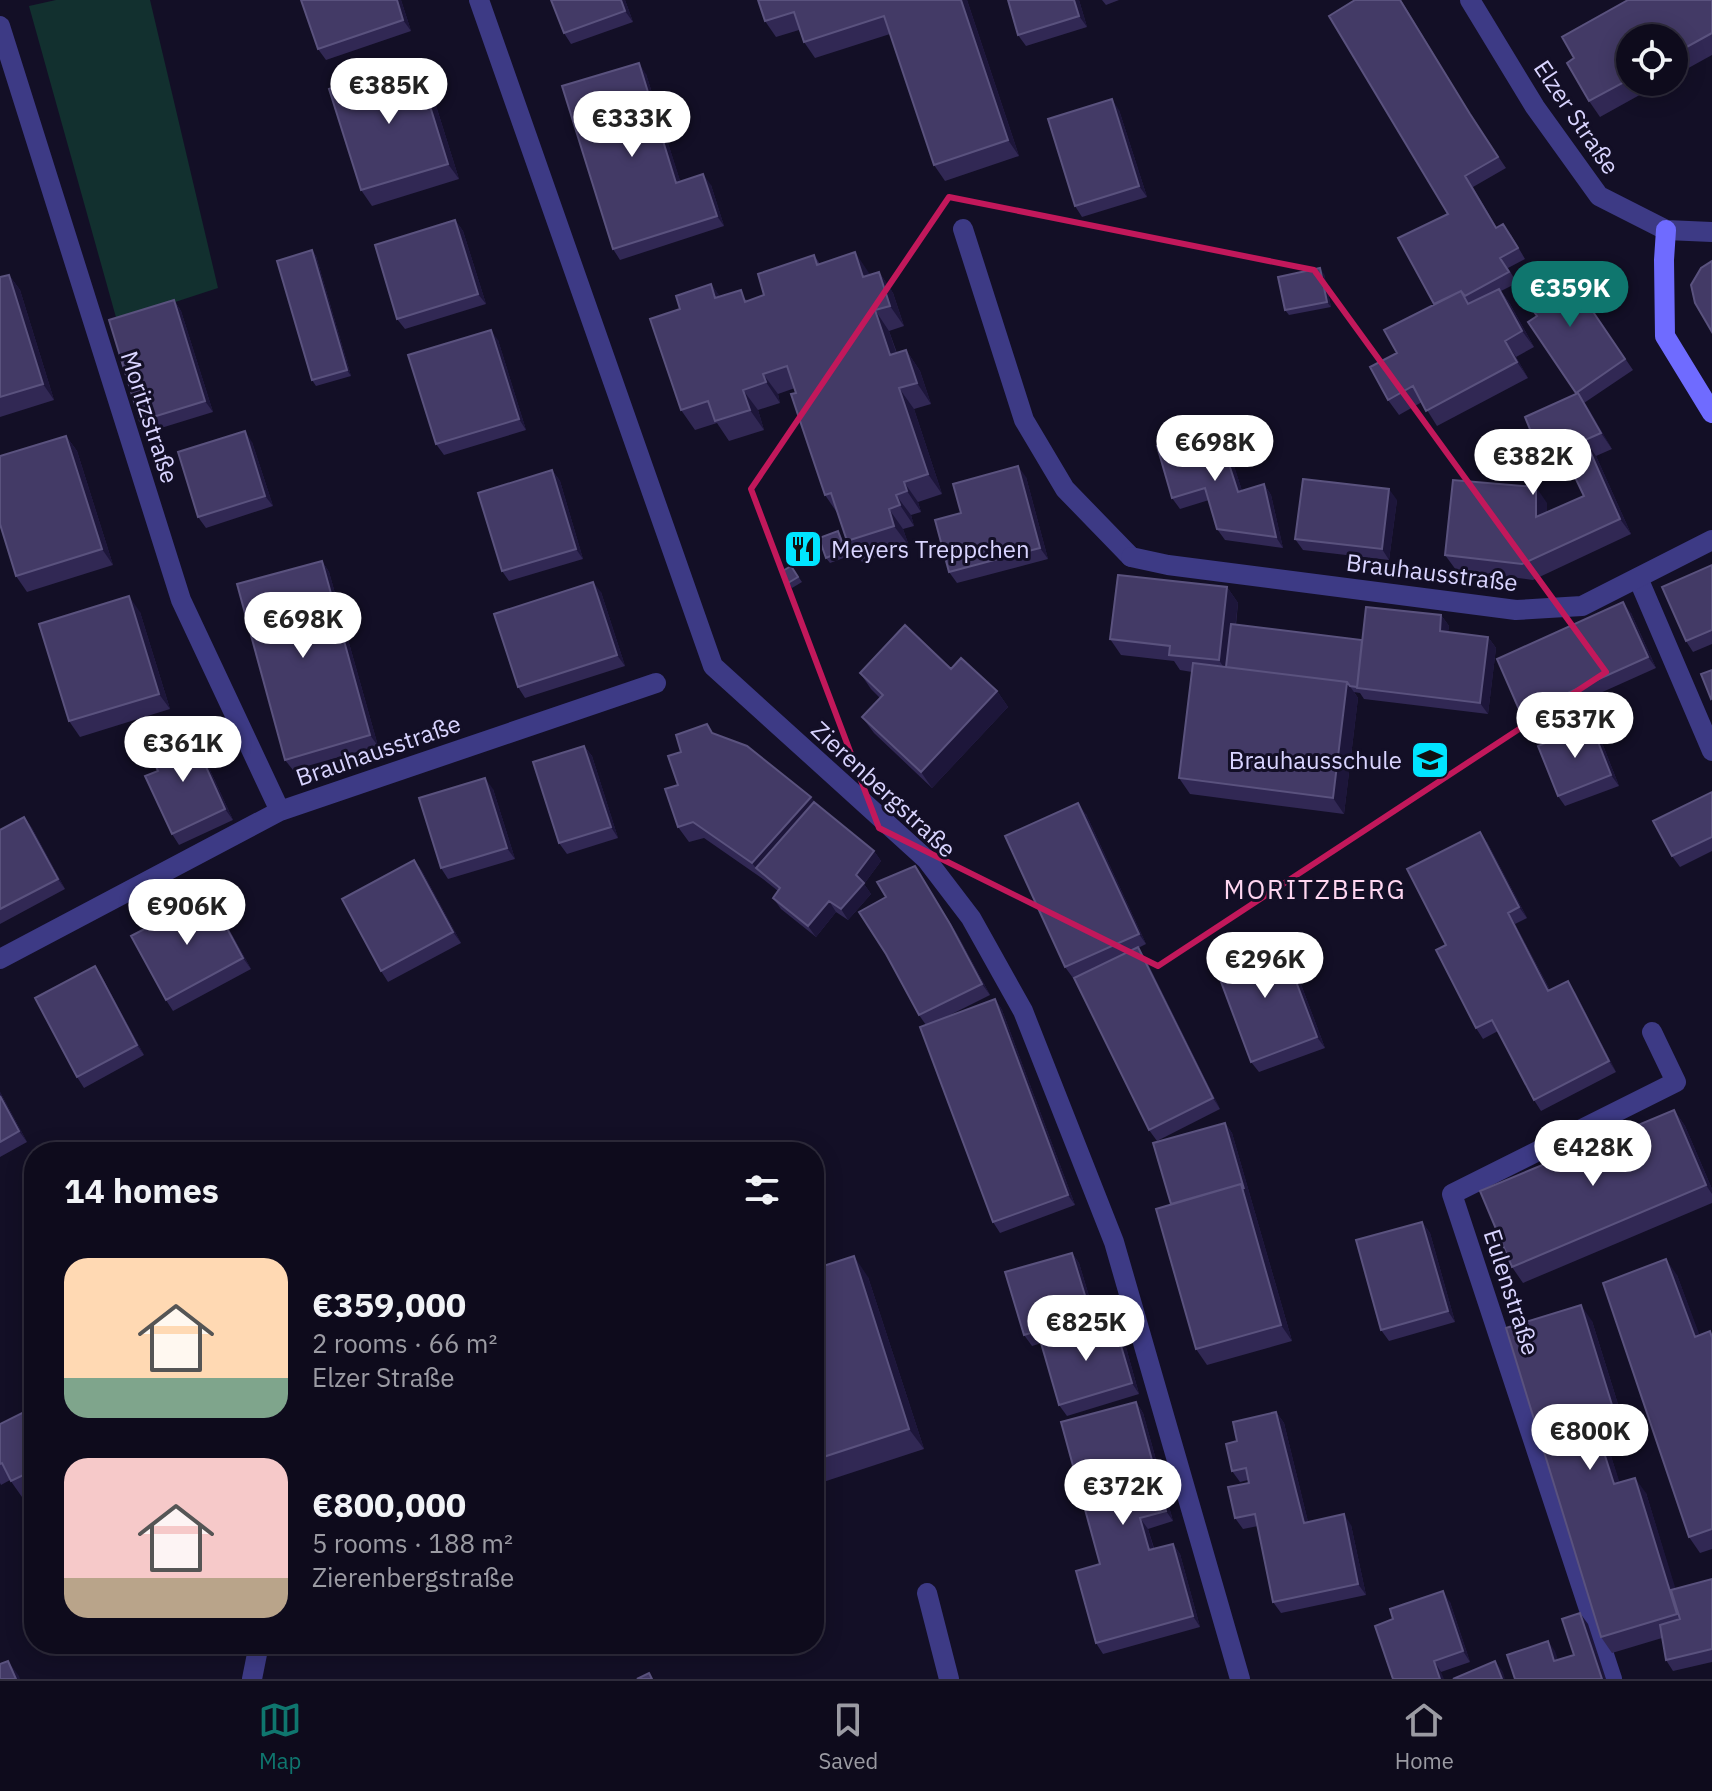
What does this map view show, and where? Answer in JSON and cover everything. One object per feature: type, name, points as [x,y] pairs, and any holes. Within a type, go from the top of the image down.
[{"type":"street","name":"Zierenbergstraße","points":[[479,0],[713,666],[926,859],[971,918],[1023,1011],[1114,1242],[1240,1679]]},
{"type":"street","name":"Elzer Straße","points":[[1470,0],[1535,107],[1599,196],[1666,230]]},
{"type":"street","name":"Moritzstraße","points":[[0,26],[181,600],[280,811]]},
{"type":"street","name":"Brauhausstraße","points":[[963,229],[1024,420],[1065,489],[1131,557],[1168,565],[1516,610],[1582,606],[1712,540]]},
{"type":"street","points":[[1712,232],[1666,230],[1664,260],[1665,336],[1712,413]]},
{"type":"street","points":[[1638,578],[1712,751]]},
{"type":"street","name":"Brauhausstraße","points":[[0,959],[280,811],[656,683]]},
{"type":"street","name":"Eulenstraße","points":[[1612,1679],[1452,1194],[1676,1082],[1652,1032]]},
{"type":"street","points":[[927,1593],[949,1679]]},
{"type":"street","points":[[252,1679],[257,1654]]},
{"type":"highlighted area","points":[[949,197],[1314,270],[1606,672],[1158,966],[879,828],[751,489]]},
{"type":"green space","points":[[56,0],[150,0],[218,288],[117,321],[29,6]]},
{"type":"building","points":[[301,0],[397,0],[403,20],[318,49]]},
{"type":"building","points":[[551,0],[621,0],[625,11],[564,33]]},
{"type":"building","points":[[758,0],[961,0],[1008,140],[934,165],[884,16],[804,42],[794,12],[765,21]]},
{"type":"building","points":[[1008,0],[1074,0],[1079,16],[1018,35]]},
{"type":"building","points":[[1355,0],[1400,0],[1498,157],[1465,176],[1496,228],[1503,224],[1518,248],[1500,258],[1509,272],[1465,296],[1461,291],[1434,304],[1398,238],[1448,214],[1329,16]]},
{"type":"building","points":[[1628,0],[1712,0],[1712,33],[1688,46],[1688,24],[1616,24],[1616,87],[1589,101],[1567,63],[1574,58],[1562,37]]},
{"type":"building","points":[[416,61],[448,164],[361,190],[329,89]]},
{"type":"building","points":[[639,63],[676,183],[703,174],[717,216],[613,249],[562,86]]},
{"type":"building","points":[[1112,99],[1139,186],[1075,206],[1048,119]]},
{"type":"building","points":[[455,220],[478,294],[397,319],[375,245]]},
{"type":"building","points":[[312,250],[347,370],[312,380],[277,261]]},
{"type":"building","points":[[855,252],[863,277],[879,272],[890,306],[875,310],[890,355],[906,350],[917,383],[899,388],[928,474],[904,482],[907,491],[896,495],[900,505],[889,509],[894,526],[847,541],[831,493],[825,495],[791,394],[796,393],[787,366],[763,374],[766,382],[743,390],[750,410],[715,421],[708,401],[681,410],[650,319],[680,309],[676,296],[711,284],[715,298],[741,290],[745,302],[764,295],[758,274],[814,255],[817,265]]},
{"type":"building","points":[[1712,261],[1712,332],[1695,303],[1691,285],[1701,268]]},
{"type":"building","points":[[1560,263],[1625,359],[1576,393],[1528,322],[1537,316],[1519,290]]},
{"type":"building","points":[[1320,268],[1327,302],[1285,310],[1278,277]]},
{"type":"building","points":[[9,275],[43,384],[0,397],[0,277]]},
{"type":"building","points":[[1499,289],[1522,331],[1505,341],[1517,362],[1426,411],[1413,386],[1388,400],[1370,367],[1397,353],[1384,330],[1461,291],[1468,304]]},
{"type":"building","points":[[174,300],[205,401],[140,421],[109,320]]},
{"type":"building","points":[[491,330],[519,419],[436,444],[408,355]]},
{"type":"building","points":[[1578,393],[1601,433],[1585,440],[1620,519],[1522,564],[1445,555],[1453,480],[1536,487],[1536,517],[1584,496],[1563,452],[1543,461],[1525,417]]},
{"type":"building","points":[[1217,427],[1238,492],[1264,484],[1276,537],[1217,529],[1205,488],[1172,498],[1157,446]]},
{"type":"building","points":[[245,431],[265,496],[198,517],[178,452]]},
{"type":"building","points":[[66,436],[102,549],[16,576],[0,524],[0,456]]},
{"type":"building","points":[[1018,466],[1040,548],[949,572],[935,520],[961,513],[953,484]]},
{"type":"building","points":[[552,470],[576,549],[502,571],[478,493]]},
{"type":"building","points":[[1303,479],[1389,489],[1382,549],[1295,539]]},
{"type":"building","points":[[838,531],[845,550],[826,558],[819,538]]},
{"type":"building","points":[[322,561],[370,735],[285,760],[237,584]]},
{"type":"building","points":[[1712,565],[1712,630],[1686,641],[1662,587]]},
{"type":"building","points":[[791,566],[798,577],[788,583],[781,572]]},
{"type":"building","points":[[1118,575],[1227,587],[1219,660],[1169,655],[1170,646],[1110,639]]},
{"type":"building","points":[[593,582],[617,655],[518,687],[494,614]]},
{"type":"building","points":[[129,596],[159,694],[69,721],[39,624]]},
{"type":"building","points":[[1623,602],[1648,657],[1521,714],[1497,659]]},
{"type":"building","points":[[1366,607],[1441,615],[1440,631],[1488,637],[1480,703],[1357,688]]},
{"type":"building","points":[[1231,624],[1362,640],[1357,687],[1347,682],[1226,667]]},
{"type":"building","points":[[905,625],[951,669],[961,658],[997,691],[921,772],[862,717],[883,695],[860,673]]},
{"type":"building","points":[[1193,663],[1347,682],[1333,798],[1179,778]]},
{"type":"building","points":[[1712,670],[1712,698],[1711,699],[1701,674]]},
{"type":"building","points":[[707,724],[712,733],[747,746],[811,797],[752,863],[693,822],[678,827],[665,789],[678,785],[668,756],[681,752],[676,735]]},
{"type":"building","points":[[1591,724],[1611,775],[1558,796],[1538,746]]},
{"type":"building","points":[[190,731],[225,809],[172,834],[145,776],[158,771],[149,750]]},
{"type":"building","points":[[584,746],[611,827],[559,843],[533,762]]},
{"type":"building","points":[[485,778],[507,848],[441,868],[419,798]]},
{"type":"building","points":[[1712,792],[1712,837],[1672,856],[1653,821]]},
{"type":"building","points":[[814,802],[874,851],[856,875],[864,883],[841,909],[829,901],[808,926],[773,898],[780,888],[756,868]]},
{"type":"building","points":[[1078,803],[1139,934],[1065,967],[1005,836]]},
{"type":"building","points":[[24,817],[58,879],[0,909],[0,830]]},
{"type":"building","points":[[1480,832],[1519,907],[1508,913],[1548,991],[1568,981],[1609,1061],[1534,1100],[1492,1020],[1476,1028],[1436,950],[1446,945],[1407,869]]},
{"type":"building","points":[[414,860],[453,932],[381,971],[342,899]]},
{"type":"building","points":[[915,866],[982,984],[919,1015],[859,912],[886,897],[877,882]]},
{"type":"building","points":[[209,895],[243,958],[166,1000],[131,936]]},
{"type":"building","points":[[1280,939],[1317,1037],[1251,1062],[1214,963]]},
{"type":"building","points":[[1138,947],[1213,1098],[1149,1130],[1074,978]]},
{"type":"building","points":[[95,966],[137,1045],[77,1077],[35,998]]},
{"type":"building","points":[[995,999],[1068,1195],[993,1222],[920,1027]]},
{"type":"building","points":[[0,1096],[19,1131],[0,1142]]},
{"type":"building","points":[[1674,1110],[1706,1185],[1512,1267],[1480,1191]]},
{"type":"building","points":[[1225,1123],[1244,1189],[1241,1184],[1171,1204],[1153,1143]]},
{"type":"building","points":[[1241,1184],[1281,1325],[1196,1349],[1156,1209]]},
{"type":"building","points":[[1422,1222],[1448,1311],[1381,1330],[1356,1240]]},
{"type":"building","points":[[1072,1253],[1091,1315],[1024,1335],[1005,1272]]},
{"type":"building","points":[[854,1256],[909,1429],[824,1457],[824,1266]]},
{"type":"building","points":[[1666,1259],[1695,1337],[1710,1331],[1712,1338],[1712,1529],[1689,1537],[1603,1283]]},
{"type":"building","points":[[1581,1305],[1621,1434],[1600,1440],[1614,1484],[1635,1478],[1677,1614],[1601,1637],[1506,1328]]},
{"type":"building","points":[[1114,1322],[1132,1383],[1059,1405],[1041,1343]]},
{"type":"building","points":[[1136,1402],[1166,1511],[1140,1518],[1149,1550],[1173,1544],[1193,1616],[1096,1643],[1076,1571],[1100,1564],[1061,1422]]},
{"type":"building","points":[[24,1412],[24,1475],[11,1481],[0,1464],[0,1424]]},
{"type":"building","points":[[1276,1412],[1304,1523],[1344,1514],[1358,1584],[1273,1602],[1255,1514],[1235,1518],[1228,1487],[1249,1483],[1246,1468],[1232,1471],[1226,1444],[1237,1441],[1233,1422]]},
{"type":"building","points":[[1712,1579],[1712,1649],[1666,1660],[1660,1625],[1680,1619],[1671,1590]]},
{"type":"building","points":[[1443,1591],[1463,1651],[1434,1661],[1440,1679],[1393,1679],[1375,1626],[1393,1619],[1390,1609]]},
{"type":"building","points":[[1580,1613],[1602,1679],[1515,1679],[1507,1655],[1548,1641],[1554,1661],[1574,1655],[1562,1619]]},
{"type":"building","points":[[8,1661],[16,1679],[0,1679],[0,1664]]},
{"type":"building","points":[[1495,1661],[1502,1679],[1453,1679]]},
{"type":"building","points":[[649,1673],[652,1679],[637,1679]]},
{"type":"place","name":"Meyers Treppchen","points":[[803,549]]},
{"type":"place","name":"Brauhausschule","points":[[1430,760]]},
{"type":"district","name":"MORITZBERG","points":[[1315,889]]}]
